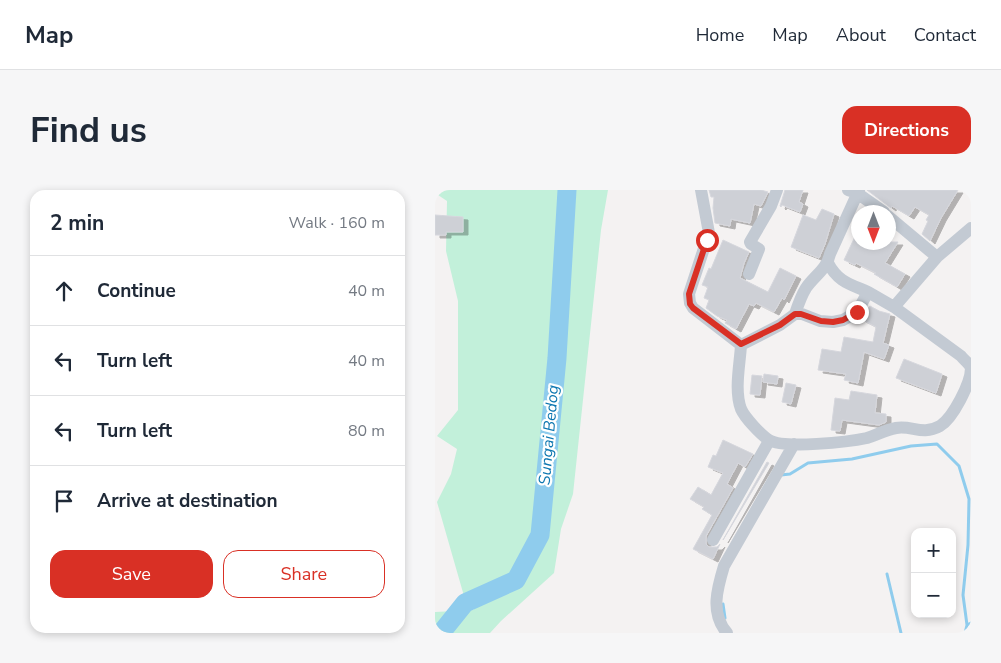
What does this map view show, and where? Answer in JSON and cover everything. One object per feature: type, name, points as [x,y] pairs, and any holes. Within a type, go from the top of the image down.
[{"type":"street","points":[[701,190],[709,233],[689,299],[693,308],[741,344]]},
{"type":"street","points":[[749,274],[759,249],[750,242],[771,206],[777,190]]},
{"type":"street","points":[[741,344],[780,325],[795,314],[807,287],[828,263],[854,191],[874,205]]},
{"type":"street","points":[[896,222],[937,257]]},
{"type":"street","points":[[894,307],[937,257],[971,228]]},
{"type":"street","points":[[741,344],[739,382],[741,409],[747,419],[769,441],[794,444],[836,443],[867,438],[896,428],[921,432],[930,431],[942,425],[955,410],[968,387],[971,368],[968,363],[894,307],[868,292],[841,281],[828,263]]},
{"type":"street","points":[[795,314],[801,314],[821,321],[833,322],[843,320],[857,312],[868,292]]},
{"type":"street","points":[[713,540],[769,441]]},
{"type":"street","points":[[727,633],[717,616],[716,607],[719,582],[724,566],[794,444]]},
{"type":"green space","points":[[435,190],[608,190],[601,230],[573,494],[561,529],[554,573],[490,633],[435,633],[435,612],[474,610],[464,596],[437,502],[451,474],[457,449],[437,436],[458,410],[458,301],[446,251],[447,201],[435,193]]},
{"type":"building","points":[[709,190],[761,190],[768,192],[761,206],[754,204],[750,223],[731,219],[730,226],[715,223],[714,197],[711,197]]},
{"type":"building","points":[[785,190],[803,190],[799,202],[803,204],[800,212],[782,205],[780,206]]},
{"type":"building","points":[[867,190],[958,190],[930,241],[922,234],[929,215],[915,207],[909,216],[896,208],[896,205],[887,205]]},
{"type":"building","points":[[822,209],[834,214],[819,258],[791,247],[803,215],[816,220]]},
{"type":"building","points":[[435,215],[463,217],[463,232],[446,232],[446,235],[435,235]]},
{"type":"building","points":[[723,240],[749,252],[740,278],[768,292],[780,268],[796,276],[784,300],[782,298],[774,312],[756,303],[754,306],[749,304],[736,329],[725,323],[727,320],[706,308],[709,300],[704,298],[708,287],[702,285]]},
{"type":"building","points":[[851,245],[851,250],[893,250],[885,263],[905,274],[897,287],[874,274],[876,273],[856,263],[855,265],[844,260]]},
{"type":"building","points":[[870,306],[890,314],[883,343],[889,345],[884,359],[864,352],[858,383],[844,380],[846,374],[818,370],[822,349],[841,352],[844,337],[873,342],[876,327],[861,319]]},
{"type":"building","points":[[904,359],[942,374],[936,393],[896,378]]},
{"type":"building","points":[[764,374],[778,376],[777,384],[763,382]]},
{"type":"building","points":[[752,375],[762,376],[760,395],[750,394]]},
{"type":"building","points":[[786,383],[796,385],[791,404],[782,402]]},
{"type":"building","points":[[851,391],[877,395],[875,413],[886,414],[886,422],[879,425],[842,420],[840,431],[831,430],[835,398],[849,400]]},
{"type":"building","points":[[723,440],[753,454],[745,467],[738,463],[727,484],[733,488],[706,536],[706,544],[709,547],[717,547],[720,544],[713,559],[693,549],[712,515],[702,509],[704,507],[690,499],[698,487],[711,495],[723,473],[708,467],[713,455],[716,456]]},
{"type":"building","points":[[767,462],[769,463],[723,540]]},
{"type":"waterway","name":"Sungai Bedog","points":[[441,633],[465,603],[516,580],[540,535],[557,358],[567,190]]},
{"type":"waterway","points":[[781,475],[790,474],[808,463],[852,459],[911,446],[937,444],[959,466],[969,499],[968,545],[963,595],[967,625]]},
{"type":"waterway","points":[[887,574],[901,633]]},
{"type":"waterway","points":[[723,604],[725,618]]},
{"type":"waterway","points":[[965,633],[967,625],[971,623]]},
{"type":"route","points":[[707,240],[689,294],[690,304],[741,344],[780,325],[795,314],[833,322],[843,320],[857,312]]}]
